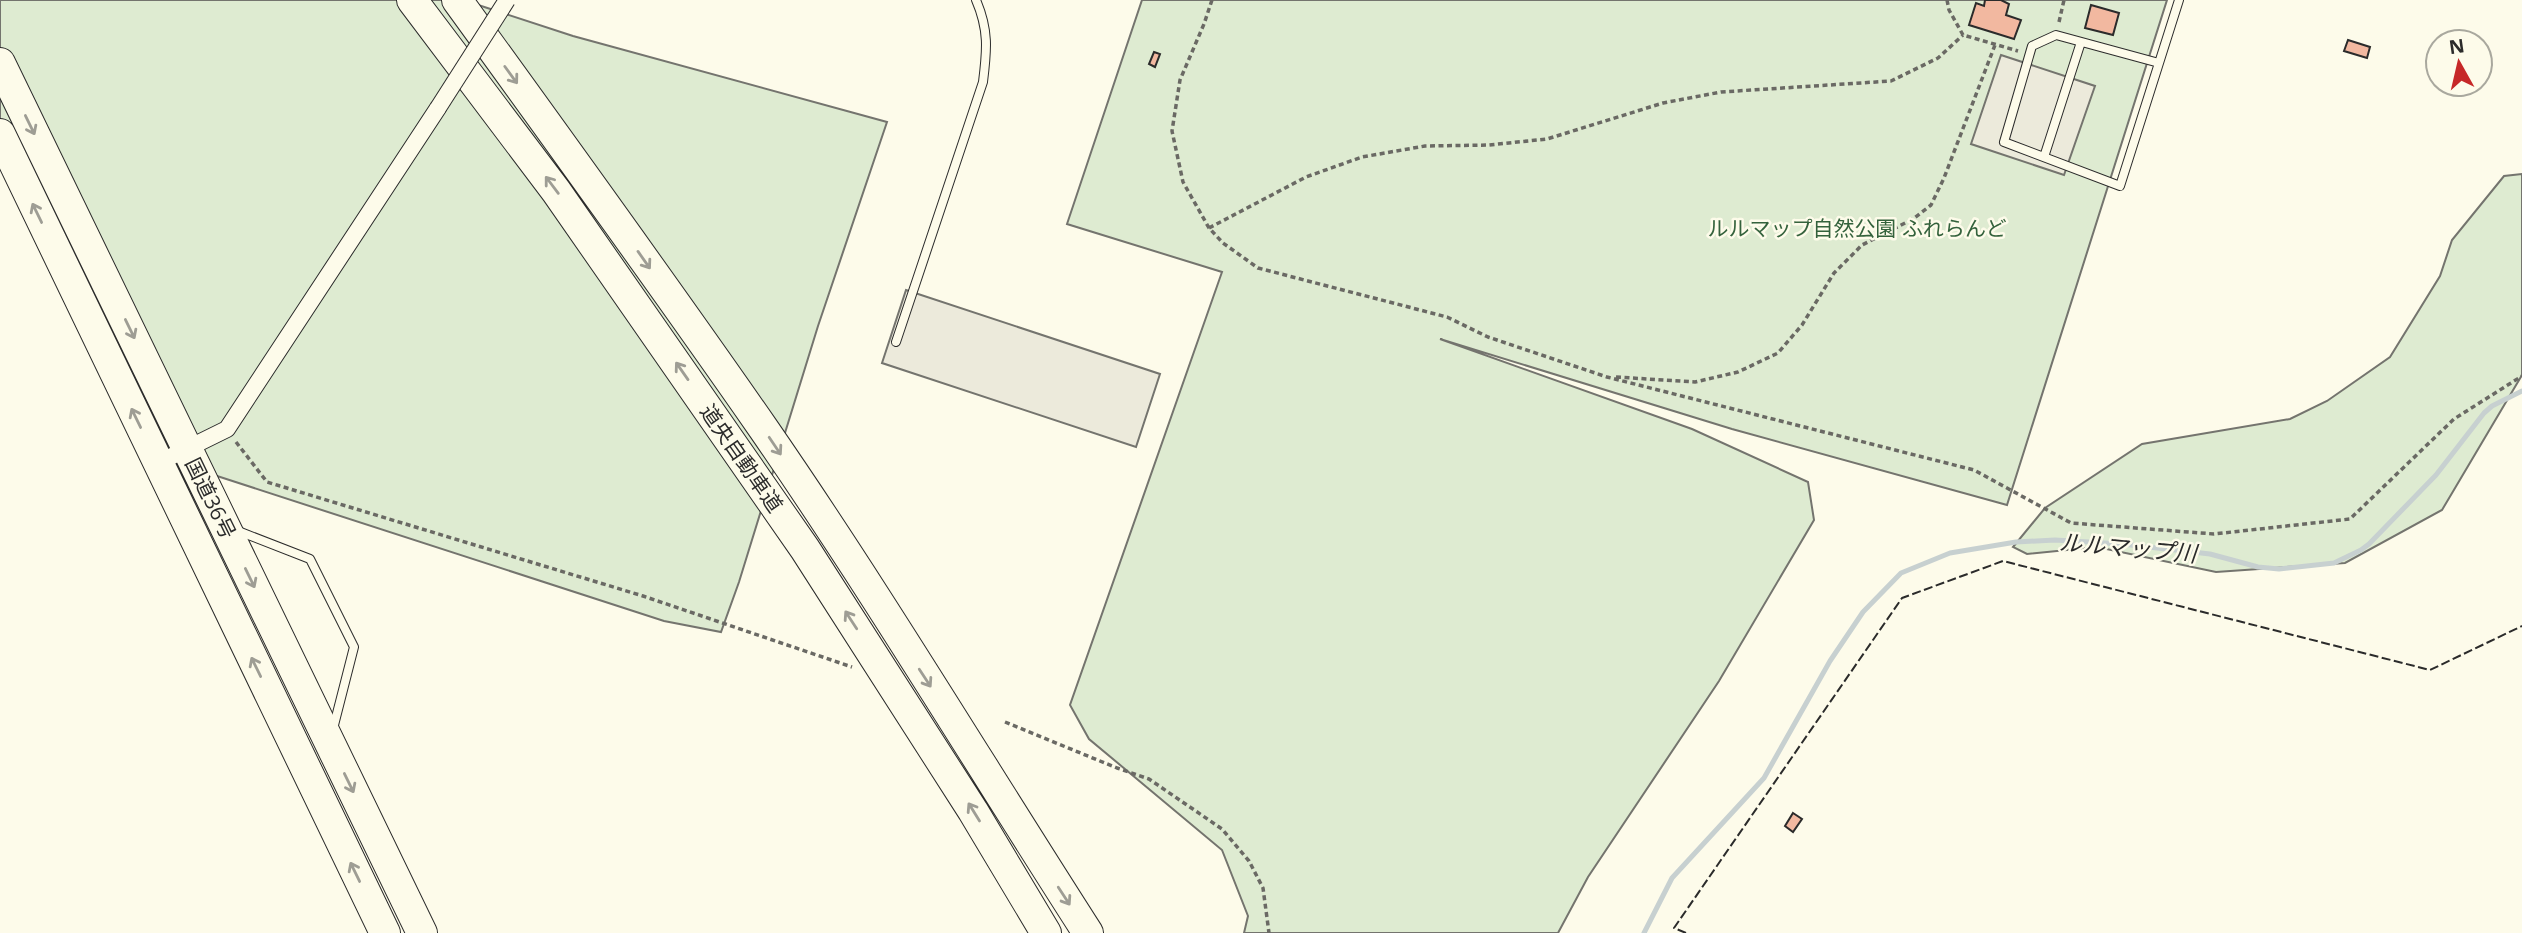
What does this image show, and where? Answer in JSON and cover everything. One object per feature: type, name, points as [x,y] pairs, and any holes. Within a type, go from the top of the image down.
[{"type":"highway","name":"道央自動車道","points":[[412,0],[556,191],[805,549],[1009,870],[1046,933]]},
{"type":"highway","name":"道央自動車道","points":[[457,0],[764,429],[838,540],[1088,933]]},
{"type":"highway","name":"国道36号","points":[[0,64],[422,933]]},
{"type":"highway","name":"国道36号","points":[[0,134],[385,933]]},
{"type":"street","points":[[158,463],[226,429],[507,0]]},
{"type":"lane","points":[[896,342],[983,82],[988,43],[976,0]]},
{"type":"lane","points":[[2159,63],[2056,35],[2032,46],[2004,142],[2120,186],[2179,0]]},
{"type":"lane","points":[[2044,157],[2081,42]]},
{"type":"lane","points":[[225,527],[310,559],[354,647],[330,743]]},
{"type":"path","points":[[1212,0],[1205,24],[1180,80],[1172,131],[1183,182],[1209,228],[1223,243],[1258,268],[1447,317],[1488,337],[1607,377],[1974,470],[2071,523],[2214,534],[2350,519],[2454,419],[2522,376]]},
{"type":"path","points":[[1947,0],[1949,10],[1963,35],[2030,54]]},
{"type":"path","points":[[2056,35],[2064,0]]},
{"type":"path","points":[[1209,228],[1306,177],[1362,157],[1425,146],[1489,145],[1547,139],[1663,103],[1721,92],[1891,81],[1938,58],[1963,35]]},
{"type":"path","points":[[1607,377],[1695,382],[1738,372],[1778,353],[1802,325],[1834,273],[1862,245],[1913,219],[1931,205],[1944,178],[1995,44]]},
{"type":"path","points":[[226,429],[267,482],[643,596],[852,667]]},
{"type":"path","points":[[1005,722],[1149,779],[1222,830],[1249,860],[1263,888],[1269,933]]},
{"type":"green space","points":[[0,0],[463,0],[573,36],[887,122],[818,326],[721,632],[664,621],[146,453],[0,154]]},
{"type":"green space","name":"ルルマップ自然公園 ふれらんど","points":[[1142,0],[2167,0],[2007,505],[1732,429],[1440,339],[1692,429],[1808,482],[1814,520],[1719,681],[1588,877],[1558,933],[1244,933],[1248,916],[1222,850],[1089,739],[1070,705],[1222,272],[1067,224]]},
{"type":"green space","points":[[2522,174],[2522,375],[2442,510],[2345,563],[2216,572],[2097,547],[2027,554],[2013,547],[2045,508],[2142,444],[2290,419],[2327,401],[2390,357],[2440,276],[2452,240],[2504,176]]},
{"type":"shaded area","points":[[2001,55],[2095,86],[2064,175],[1971,144]]},
{"type":"shaded area","points":[[906,290],[1160,374],[1136,447],[882,363]]},
{"type":"building","points":[[1985,0],[2001,0],[2009,4],[2006,15],[2021,20],[2014,39],[1969,25],[1976,3],[1984,6]]},
{"type":"building","points":[[2091,5],[2119,13],[2113,35],[2085,28]]},
{"type":"building","points":[[2348,40],[2370,47],[2367,58],[2344,51]]},
{"type":"building","points":[[1154,52],[1160,54],[1155,67],[1149,64]]},
{"type":"building","points":[[1793,813],[1802,819],[1793,832],[1785,826]]},
{"type":"waterway","name":"ルルマップ川","points":[[1644,933],[1672,878],[1764,778],[1830,661],[1863,612],[1901,573],[1950,553],[2016,542],[2055,540],[2210,554],[2258,567],[2279,569],[2334,563],[2369,544],[2436,475],[2484,413],[2522,391]]},
{"type":"fence","points":[[1686,933],[1674,928],[1902,598],[2003,561],[2430,670],[2522,626]]}]
